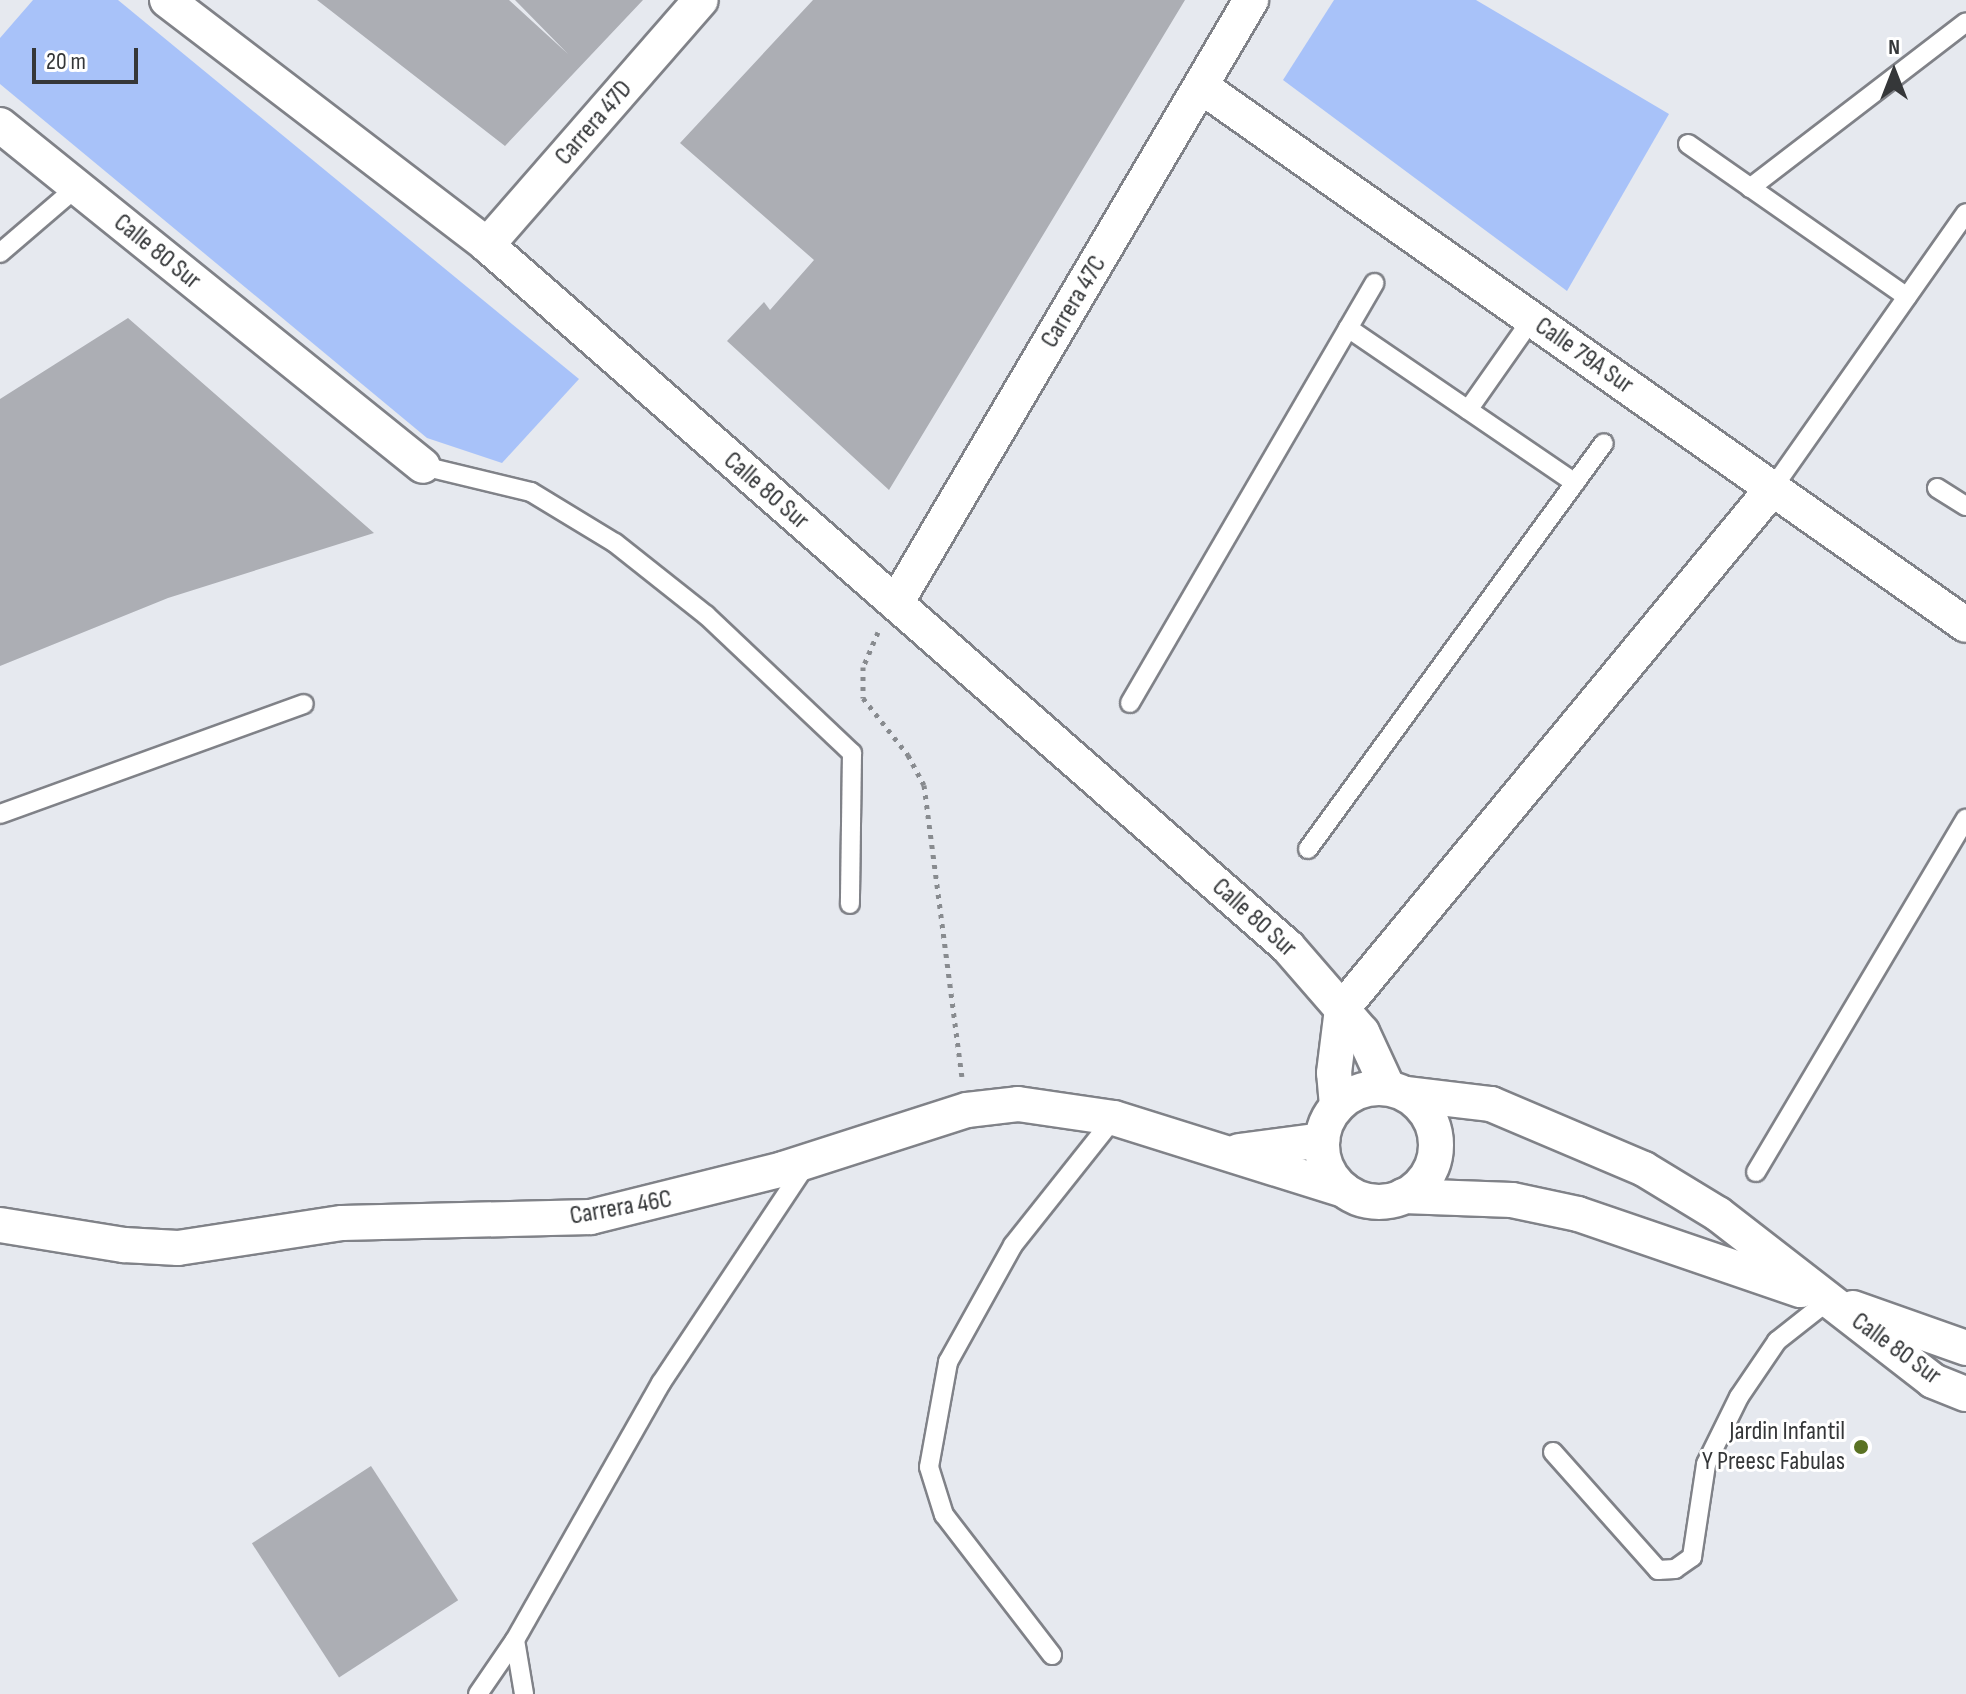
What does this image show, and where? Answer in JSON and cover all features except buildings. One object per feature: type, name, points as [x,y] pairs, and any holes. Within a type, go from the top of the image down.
[{"type":"street","name":"Calle 80 Sur","points":[[167,0],[487,245],[1288,947],[1362,1032],[1397,1091],[1491,1104],[1644,1169],[1718,1214],[1933,1381],[1966,1394]]},
{"type":"street","name":"Carrera 47D","points":[[487,245],[701,0]]},
{"type":"street","name":"Carrera 47C","points":[[896,603],[1251,0]]},
{"type":"street","name":"Calle 79A Sur","points":[[1202,87],[1966,625]]},
{"type":"street","name":"Calle 80 Sur","points":[[0,125],[423,466]]},
{"type":"street","points":[[1337,1106],[1352,1094],[1397,1091],[1431,1120],[1436,1138],[1429,1172],[1403,1196],[1373,1201],[1344,1190],[1324,1159],[1322,1140],[1337,1106],[1335,1052],[1342,1009],[1772,489]]},
{"type":"street","name":"Carrera 46C","points":[[0,1225],[124,1245],[178,1248],[342,1223],[591,1217],[666,1201],[783,1169],[812,1156],[967,1110],[1018,1104],[1114,1118],[1344,1190]]},
{"type":"street","points":[[1226,1153],[1322,1140]]},
{"type":"street","name":"Calle 80 Sur","points":[[1403,1196],[1512,1200],[1578,1214],[1829,1300]]},
{"type":"street","points":[[1829,1300],[1966,1348]]},
{"type":"lane","points":[[1750,188],[1966,22]]},
{"type":"lane","points":[[1688,144],[1907,297]]},
{"type":"lane","points":[[0,253],[77,187]]},
{"type":"lane","points":[[1772,489],[1966,213]]},
{"type":"lane","points":[[1130,703],[1374,283]]},
{"type":"lane","points":[[1468,410],[1532,319]]},
{"type":"lane","points":[[1348,328],[1575,483]]},
{"type":"lane","points":[[1308,849],[1604,443]]},
{"type":"lane","name":"Calle 80 Sur","points":[[423,466],[531,492],[615,543],[706,615],[852,753],[850,904]]},
{"type":"lane","points":[[1937,488],[1966,506]]},
{"type":"lane","points":[[0,814],[304,704]]},
{"type":"lane","points":[[1756,1172],[1966,819]]},
{"type":"lane","points":[[1052,1655],[944,1515],[929,1467],[948,1362],[1013,1245],[1114,1118]]},
{"type":"lane","points":[[478,1694],[515,1640],[661,1383],[812,1156]]},
{"type":"lane","points":[[1553,1452],[1658,1570],[1675,1569],[1692,1557],[1706,1464],[1739,1397],[1777,1341],[1829,1300]]},
{"type":"lane","points":[[515,1640],[524,1694]]},
{"type":"path","points":[[896,603],[863,667],[863,698],[908,755],[924,785],[967,1110]]},
{"type":"shaded area","points":[[33,0],[118,0],[579,379],[502,463],[427,438],[0,84],[0,38]]},
{"type":"shaded area","points":[[1334,0],[1476,0],[1669,114],[1567,291],[1283,80]]},
{"type":"place","name":"Jardin Infantil Y Preesc Fabulas","points":[[1861,1447]]}]
